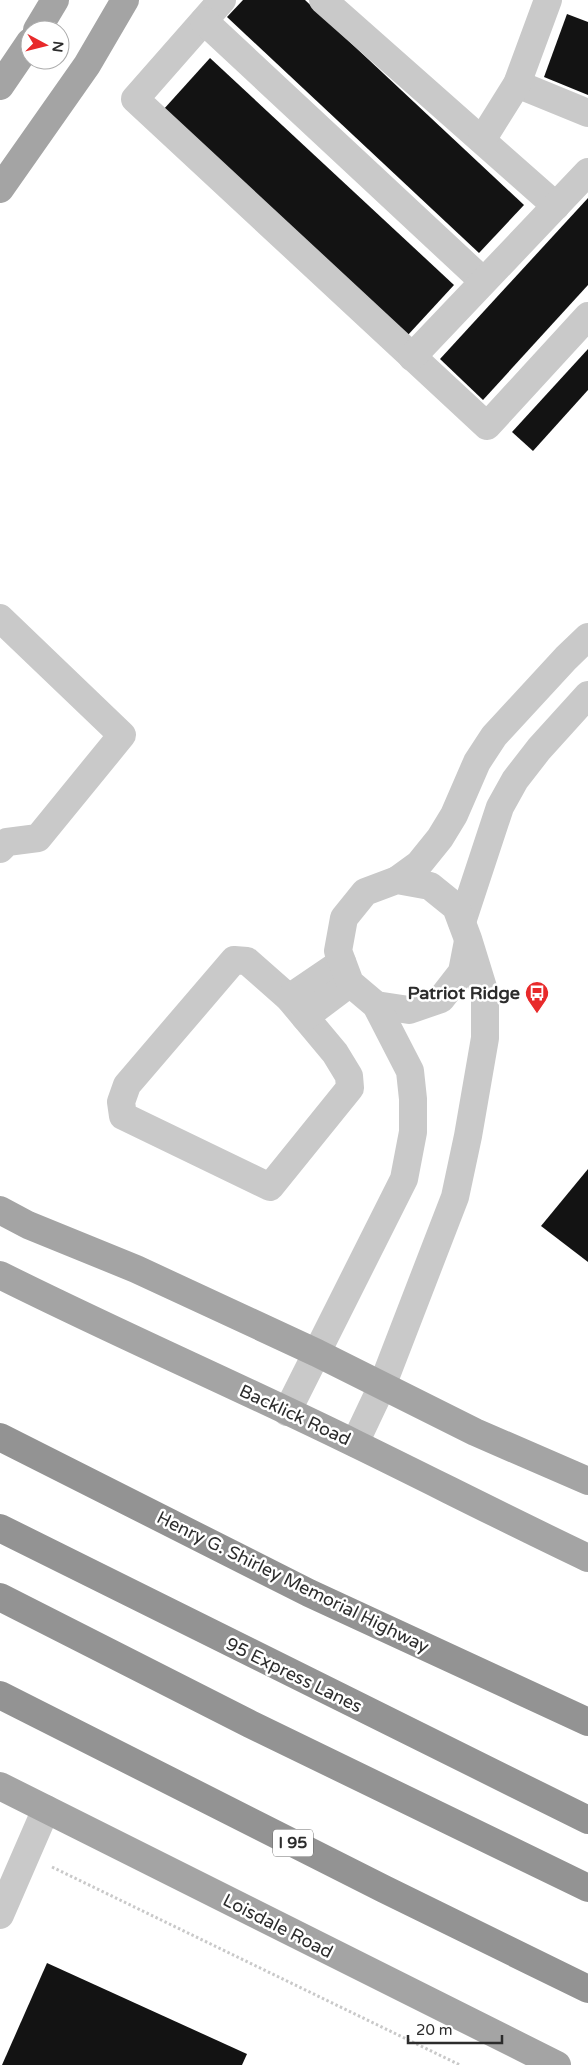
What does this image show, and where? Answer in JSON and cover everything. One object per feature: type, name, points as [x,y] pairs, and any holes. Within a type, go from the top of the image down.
[{"type":"highway","name":"Henry G. Shirley Memorial Highway","points":[[0,1437],[309,1593],[588,1722]]},
{"type":"highway","name":"95 Express Lanes","points":[[0,1528],[588,1820]]},
{"type":"highway","points":[[0,1597],[250,1724],[588,1888]]},
{"type":"highway","name":"I 95","points":[[0,1695],[384,1889],[588,1989]]},
{"type":"main road","points":[[43,20],[55,0]]},
{"type":"main road","points":[[0,189],[82,73],[125,0]]},
{"type":"main road","points":[[0,86],[20,57]]},
{"type":"main road","points":[[0,1210],[28,1225],[136,1269],[316,1353],[475,1432],[588,1481]]},
{"type":"main road","name":"Backlick Road","points":[[0,1275],[68,1309],[355,1443],[493,1513],[588,1558]]},
{"type":"main road","name":"Loisdale Road","points":[[0,1786],[557,2065]]},
{"type":"lane","points":[[222,0],[134,99],[487,426],[588,316]]},
{"type":"lane","points":[[323,0],[556,206]]},
{"type":"lane","points":[[482,140],[517,84],[548,0]]},
{"type":"lane","points":[[204,20],[483,281]]},
{"type":"lane","points":[[517,84],[588,113]]},
{"type":"lane","points":[[412,358],[588,172]]},
{"type":"lane","points":[[0,618],[122,735],[38,838],[7,842],[0,849]]},
{"type":"lane","points":[[287,1412],[404,1179],[413,1132],[414,1099],[410,1071],[376,1004],[346,973],[338,951],[344,918],[365,892],[397,880],[419,864],[440,838],[454,815],[476,762],[494,736],[588,637]]},
{"type":"lane","points":[[376,1004],[409,1010],[441,998],[462,972],[465,930],[500,808],[515,780],[539,749],[588,695]]},
{"type":"lane","points":[[355,1443],[382,1386],[455,1197],[485,1038],[485,994],[456,907],[430,886],[397,880]]},
{"type":"lane","points":[[234,960],[247,961],[297,1008],[336,1053],[349,1076],[350,1088],[270,1188],[123,1116],[121,1102],[127,1085],[234,960]]},
{"type":"lane","points":[[297,1008],[346,973]]},
{"type":"lane","points":[[1,1911],[46,1810]]},
{"type":"path","points":[[26,1855],[460,2065]]},
{"type":"building","points":[[243,0],[305,0],[524,205],[479,253],[227,17]]},
{"type":"building","points":[[567,14],[588,22],[588,95],[544,77]]},
{"type":"building","points":[[210,58],[454,285],[407,336],[163,110]]},
{"type":"building","points":[[588,198],[588,285],[483,400],[440,359]]},
{"type":"building","points":[[588,349],[588,390],[533,451],[512,432]]},
{"type":"building","points":[[588,1169],[588,1262],[541,1226]]},
{"type":"building","points":[[47,1963],[247,2054],[242,2065],[2,2065]]},
{"type":"place","name":"Patriot Ridge","points":[[537,1014]]}]
